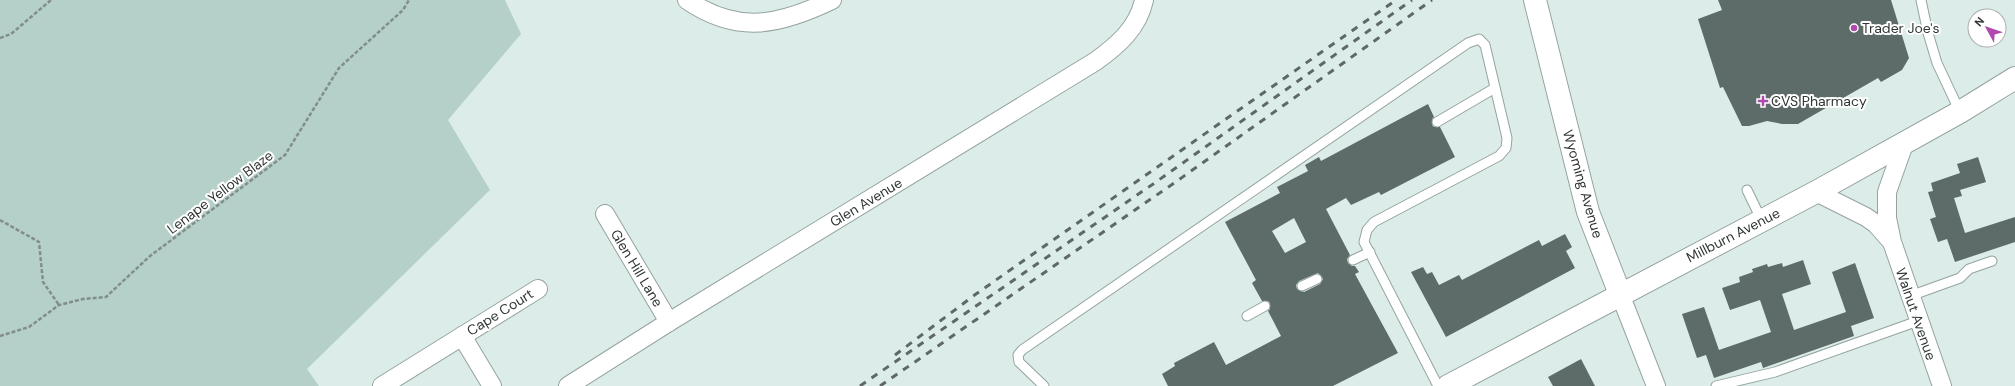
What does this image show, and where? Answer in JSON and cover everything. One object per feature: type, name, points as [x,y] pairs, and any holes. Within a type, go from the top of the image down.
[{"type":"main road","name":"Wyoming Avenue","points":[[1535,0],[1588,212],[1620,294]]},
{"type":"main road","name":"Millburn Avenue","points":[[1457,383],[1620,294],[1762,221],[1904,144],[2015,78]]},
{"type":"street","points":[[688,0],[709,13],[732,20],[752,22],[790,18],[832,0]]},
{"type":"street","name":"Glen Avenue","points":[[568,386],[669,322],[1096,61],[1126,36],[1135,22],[1144,0]]},
{"type":"street","name":"Walnut Avenue","points":[[1904,144],[1887,192],[1887,218],[1892,242],[1918,321],[1942,386]]},
{"type":"street","name":"Walnut Avenue","points":[[1816,192],[1866,217],[1876,224],[1892,242]]},
{"type":"street","name":"Glen Hill Lane","points":[[604,214],[669,322]]},
{"type":"street","name":"Cape Court","points":[[382,386],[538,289]]},
{"type":"street","name":"Wyoming Avenue","points":[[1620,294],[1656,386]]},
{"type":"street","name":"Cape Court","points":[[462,336],[492,386]]},
{"type":"lane","points":[[1921,0],[1928,33],[1937,63],[1960,112]]},
{"type":"lane","points":[[1044,386],[1019,362],[1018,356],[1022,350],[1474,40],[1479,39],[1486,45],[1507,138],[1506,148],[1500,156],[1374,222],[1367,230],[1364,242],[1438,386]]},
{"type":"lane","points":[[1437,122],[1495,88]]},
{"type":"lane","points":[[1747,190],[1762,221]]},
{"type":"lane","points":[[1352,260],[1370,252]]},
{"type":"lane","points":[[1910,296],[1960,278],[1969,269],[1992,261]]},
{"type":"lane","points":[[1302,286],[1317,279]]},
{"type":"lane","points":[[1247,316],[1265,306]]},
{"type":"lane","points":[[1716,386],[1775,372],[1918,321]]},
{"type":"path","points":[[0,38],[11,34],[51,0]]},
{"type":"path","name":"Lenape Yellow Blaze","points":[[59,305],[83,299],[106,297],[150,256],[286,155],[339,68],[403,10],[409,0]]},
{"type":"path","points":[[0,220],[39,242],[44,282],[59,305],[29,327],[0,336]]},
{"type":"green space","points":[[0,0],[505,0],[521,34],[448,120],[490,190],[307,369],[319,386],[0,386]]},
{"type":"building","points":[[1718,0],[1891,0],[1909,58],[1902,70],[1881,82],[1878,78],[1798,124],[1782,124],[1767,121],[1749,126],[1742,126],[1723,87],[1720,88],[1698,19],[1722,10]]},
{"type":"building","points":[[1428,104],[1434,117],[1432,119],[1432,125],[1434,127],[1440,127],[1455,157],[1381,195],[1379,192],[1351,205],[1346,198],[1326,209],[1350,255],[1347,259],[1348,263],[1355,266],[1359,272],[1355,274],[1398,353],[1333,386],[1168,386],[1162,374],[1175,366],[1174,363],[1214,342],[1226,365],[1281,336],[1268,311],[1270,309],[1270,303],[1268,301],[1262,301],[1252,283],[1256,280],[1225,222],[1280,193],[1277,187],[1308,171],[1305,165],[1319,157],[1321,161]],"holes":[[[1294,218],[1306,242],[1285,253],[1272,231]],[[1318,273],[1323,279],[1320,284],[1304,292],[1297,289],[1296,285],[1299,281]]]},
{"type":"building","points":[[1978,157],[1986,182],[1960,190],[1962,196],[1954,198],[1965,233],[2015,217],[2015,242],[1955,262],[1947,239],[1938,242],[1930,219],[1936,217],[1928,192],[1933,191],[1931,183],[1960,173],[1957,164]]},
{"type":"building","points":[[1565,234],[1572,247],[1566,251],[1575,268],[1446,337],[1411,272],[1423,267],[1427,274],[1432,272],[1439,285],[1459,275],[1462,280],[1539,240],[1542,246]]},
{"type":"building","points":[[1803,260],[1811,284],[1782,294],[1794,330],[1846,312],[1832,272],[1855,263],[1874,318],[1851,326],[1854,336],[1763,368],[1761,362],[1714,378],[1706,355],[1697,358],[1682,314],[1704,307],[1719,350],[1771,332],[1760,300],[1730,310],[1722,288],[1740,282],[1739,277],[1753,272],[1752,269],[1767,264],[1768,267],[1782,263],[1783,267]]},
{"type":"building","points":[[1581,359],[1595,386],[1553,386],[1548,377]]},
{"type":"railway","points":[[895,355],[976,294],[1396,0]]},
{"type":"railway","points":[[860,386],[1156,182],[1412,0]]},
{"type":"railway","points":[[880,386],[1177,181],[1432,0]]},
{"type":"place","name":"Trader Joe's","points":[[1854,28]]},
{"type":"place","name":"CVS Pharmacy","points":[[1763,101]]}]
